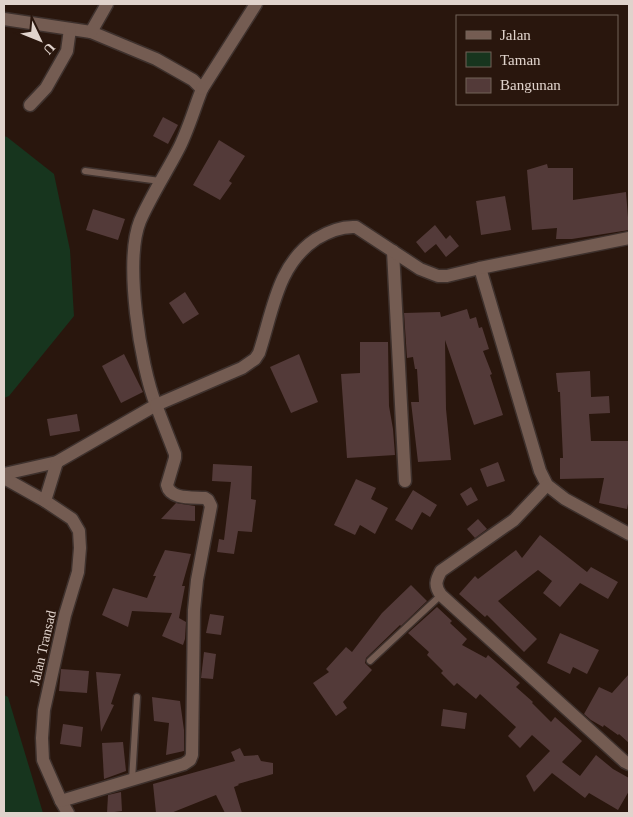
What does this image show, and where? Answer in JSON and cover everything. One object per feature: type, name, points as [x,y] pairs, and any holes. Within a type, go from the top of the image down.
[{"type":"street","points":[[92,32],[107,4]]},
{"type":"street","points":[[61,802],[184,764],[190,760],[192,755],[194,610],[197,580],[211,506],[205,498],[176,495],[169,492],[168,489],[167,485],[175,454],[149,388],[138,334],[133,261],[140,222],[160,181],[180,148],[202,89],[256,4]]},
{"type":"street","points":[[4,19],[92,32],[156,59],[193,80],[202,89]]},
{"type":"street","points":[[30,105],[46,88],[67,51],[70,29]]},
{"type":"street","points":[[4,474],[57,462],[156,405],[242,368],[255,359],[259,353],[285,271],[299,252],[316,239],[334,230],[345,226],[356,227],[420,269],[438,276],[447,276],[629,238]]},
{"type":"street","points":[[393,251],[405,480]]},
{"type":"street","points":[[480,268],[540,471],[547,485],[565,499],[629,534]]},
{"type":"street","points":[[45,501],[57,462]]},
{"type":"street","name":"Jalan Transad","points":[[4,478],[72,519],[79,531],[78,572],[65,614],[44,710],[42,738],[43,760],[61,802],[68,813]]},
{"type":"street","points":[[547,485],[514,520],[441,571],[436,583],[437,590],[624,762],[629,764]]},
{"type":"lane","points":[[84,170],[160,181]]},
{"type":"lane","points":[[370,661],[441,595]]},
{"type":"lane","points":[[132,780],[137,697]]},
{"type":"green space","points":[[4,136],[54,174],[70,250],[74,316],[9,396],[4,398]]},
{"type":"green space","points":[[4,695],[8,697],[43,813],[4,813]]},
{"type":"building","points":[[163,117],[178,125],[168,144],[153,136]]},
{"type":"building","points":[[219,140],[245,156],[229,181],[232,183],[220,200],[193,185]]},
{"type":"building","points":[[547,164],[548,168],[573,168],[573,200],[626,192],[629,230],[572,239],[556,239],[557,228],[532,230],[527,170]]},
{"type":"building","points":[[505,196],[511,230],[481,235],[476,201]]},
{"type":"building","points":[[93,209],[125,219],[118,240],[86,230]]},
{"type":"building","points":[[435,225],[446,239],[450,235],[459,246],[446,257],[436,244],[425,253],[416,242]]},
{"type":"building","points":[[185,292],[199,314],[183,324],[169,303]]},
{"type":"building","points":[[467,309],[470,319],[476,317],[479,328],[482,327],[489,349],[483,351],[492,374],[490,375],[503,415],[474,425],[445,340],[446,409],[451,460],[418,462],[411,402],[419,402],[417,369],[415,369],[413,357],[407,358],[404,313],[440,312],[441,317]]},
{"type":"building","points":[[360,342],[388,342],[389,406],[395,455],[347,458],[341,374],[360,373]]},
{"type":"building","points":[[124,354],[143,392],[121,403],[102,366]]},
{"type":"building","points":[[299,354],[318,402],[291,413],[270,367]]},
{"type":"building","points":[[590,371],[591,397],[609,396],[610,413],[589,414],[591,441],[629,441],[629,498],[627,509],[599,503],[604,478],[560,479],[560,458],[563,458],[560,392],[558,392],[556,373]]},
{"type":"building","points":[[77,414],[80,431],[50,436],[47,419]]},
{"type":"building","points":[[498,462],[505,481],[487,487],[480,469]]},
{"type":"building","points":[[213,464],[252,466],[251,499],[256,500],[252,532],[238,531],[234,554],[217,552],[219,539],[224,540],[231,482],[212,481]]},
{"type":"building","points":[[356,479],[376,488],[371,499],[388,508],[375,534],[360,525],[355,535],[334,525]]},
{"type":"building","points":[[471,487],[478,500],[467,506],[460,494]]},
{"type":"building","points":[[413,490],[437,505],[430,517],[422,512],[412,530],[395,520]]},
{"type":"building","points":[[176,503],[195,506],[195,521],[161,519]]},
{"type":"building","points":[[478,519],[487,529],[475,538],[467,529]]},
{"type":"building","points":[[540,535],[587,572],[591,567],[618,582],[608,599],[580,583],[560,607],[543,593],[552,581],[538,570],[498,601],[537,639],[524,652],[487,615],[485,617],[459,594],[475,576],[478,579],[516,550],[522,558]]},
{"type":"building","points":[[165,550],[191,554],[182,586],[185,586],[179,618],[186,622],[183,645],[162,636],[172,613],[132,611],[128,627],[102,615],[113,588],[147,598],[156,576],[153,576]]},
{"type":"building","points":[[411,585],[427,601],[366,658],[365,663],[372,670],[343,702],[347,708],[336,716],[313,683],[329,672],[326,669],[346,647],[352,652],[382,613]]},
{"type":"building","points":[[437,607],[467,639],[462,645],[486,658],[488,655],[520,683],[516,687],[551,722],[555,717],[582,741],[562,762],[580,776],[596,755],[613,769],[629,778],[629,791],[618,810],[589,793],[585,798],[552,773],[534,792],[526,776],[550,751],[532,735],[520,748],[508,736],[516,727],[480,694],[476,699],[457,683],[454,686],[441,673],[443,671],[427,655],[429,652],[408,633]]},
{"type":"building","points":[[210,614],[224,616],[221,635],[206,633]]},
{"type":"building","points":[[560,633],[599,650],[587,674],[573,667],[570,674],[547,663]]},
{"type":"building","points":[[204,652],[216,654],[213,679],[201,678]]},
{"type":"building","points":[[61,669],[89,671],[87,693],[59,691]]},
{"type":"building","points":[[96,672],[121,674],[111,704],[114,705],[101,732]]},
{"type":"building","points":[[629,674],[629,743],[619,734],[604,725],[603,727],[584,714],[599,687],[612,693]]},
{"type":"building","points":[[152,697],[180,701],[184,730],[184,751],[166,755],[169,723],[154,721]]},
{"type":"building","points":[[443,709],[467,713],[465,729],[441,726]]},
{"type":"building","points":[[63,724],[83,727],[81,747],[60,744]]},
{"type":"building","points":[[123,742],[126,771],[104,779],[102,743]]},
{"type":"building","points":[[240,748],[244,756],[258,755],[261,761],[273,763],[273,774],[238,784],[234,787],[242,813],[225,813],[216,795],[171,813],[156,813],[153,784],[235,761],[231,752]]},
{"type":"building","points":[[121,792],[122,811],[107,813],[108,795]]}]
